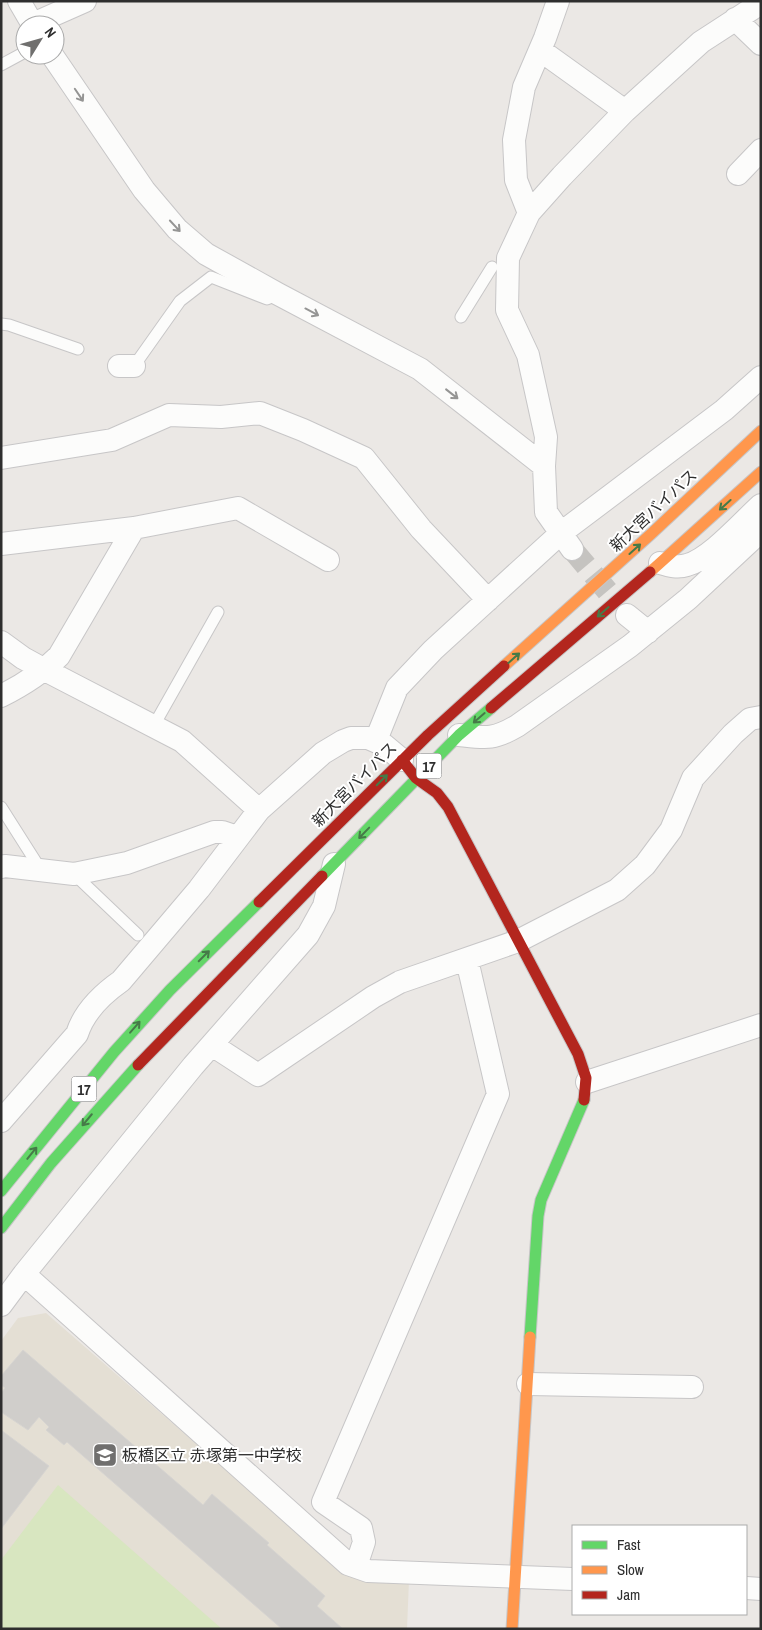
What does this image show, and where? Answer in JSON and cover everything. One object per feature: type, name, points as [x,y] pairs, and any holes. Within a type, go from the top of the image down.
[{"type":"main road","name":"新大宮バイパス","points":[[1,1191],[114,1052],[158,1002],[402,760],[651,534],[761,431]]},
{"type":"main road","name":"17","points":[[1,1228],[51,1163],[120,1083],[459,735],[660,563],[761,472]]},
{"type":"main road","points":[[402,760],[416,778],[437,793],[448,807],[578,1054],[586,1074],[588,1087],[583,1103],[541,1200],[538,1216],[512,1629]]},
{"type":"street","points":[[19,1],[27,15]]},
{"type":"street","points":[[55,15],[85,1]]},
{"type":"street","points":[[529,213],[516,180],[514,140],[524,87],[558,1]]},
{"type":"street","points":[[567,541],[546,512],[544,466],[546,437],[528,355],[507,310],[507,251],[529,213],[625,111],[701,42],[761,3]]},
{"type":"street","points":[[735,19],[761,44]]},
{"type":"street","points":[[540,50],[625,111]]},
{"type":"street","points":[[59,65],[144,190],[177,229],[206,254],[420,369],[544,466]]},
{"type":"street","points":[[738,174],[761,150]]},
{"type":"street","points":[[376,740],[397,688],[434,650],[488,600],[567,541],[761,377]]},
{"type":"street","points":[[1,458],[112,440],[169,415],[221,417],[260,413],[364,458],[421,529],[488,600]]},
{"type":"street","points":[[660,563],[674,567],[688,565],[705,557],[761,505]]},
{"type":"street","points":[[1,544],[134,528],[238,508],[328,560]]},
{"type":"street","points":[[1,696],[21,686],[44,670],[59,656],[134,528]]},
{"type":"street","points":[[459,735],[489,738],[503,734],[648,632],[688,600],[761,531]]},
{"type":"street","points":[[627,615],[648,632]]},
{"type":"street","points":[[1,642],[44,670],[182,741],[258,810]]},
{"type":"street","points":[[212,1045],[258,1075],[373,997],[400,982],[518,941],[617,890],[645,865],[671,830],[693,778],[733,734],[750,719],[761,717]]},
{"type":"street","points":[[1,1121],[77,1034],[82,1020],[106,991],[121,982],[193,895],[258,810],[317,759],[336,745],[351,738],[376,740],[402,760]]},
{"type":"street","points":[[1,868],[5,866],[74,874],[127,863],[214,832],[222,832],[237,837]]},
{"type":"street","points":[[1,1305],[193,1066],[308,935],[324,906],[334,864]]},
{"type":"street","points":[[356,1566],[364,1542],[361,1528],[323,1502],[498,1094],[467,960]]},
{"type":"street","points":[[587,1082],[761,1025]]},
{"type":"street","points":[[24,1274],[348,1564],[368,1571],[572,1579]]},
{"type":"street","points":[[528,1384],[692,1387]]},
{"type":"street","points":[[747,1588],[761,1589]]},
{"type":"lane","points":[[1,64],[15,57]]},
{"type":"lane","points":[[461,317],[492,267]]},
{"type":"lane","points":[[126,366],[180,302],[211,277],[267,299],[278,294]]},
{"type":"lane","points":[[1,324],[9,325],[78,349]]},
{"type":"lane","points":[[153,726],[218,612]]},
{"type":"lane","points":[[1,807],[40,870]]},
{"type":"lane","points":[[74,874],[138,935]]},
{"type":"shaded area","name":"板橋区立 赤塚第一中学校","points":[[46,1313],[341,1570],[409,1580],[407,1629],[1,1629],[1,1341],[18,1318]]},
{"type":"green space","points":[[58,1485],[222,1629],[1,1629],[1,1560]]},
{"type":"building","points":[[23,1350],[203,1505],[212,1494],[269,1543],[267,1545],[325,1596],[317,1606],[343,1629],[282,1629],[67,1442],[64,1445],[46,1430],[49,1427],[39,1417],[28,1430],[1,1412],[1,1393],[5,1388],[1,1385],[1,1376]]},
{"type":"building","points":[[1,1430],[49,1466],[1,1529]]},
{"type":"tunnel","points":[[572,549],[609,593]]},
{"type":"traffic: fast","points":[[322,876],[459,735],[491,708]]},
{"type":"traffic: fast","points":[[1,1191],[114,1052],[170,990],[259,902]]},
{"type":"traffic: fast","points":[[1,1228],[51,1163],[138,1065]]},
{"type":"traffic: fast","points":[[530,1337],[538,1216],[541,1200],[584,1100]]},
{"type":"traffic: slow","points":[[504,666],[651,534],[761,431]]},
{"type":"traffic: slow","points":[[650,572],[761,472]]},
{"type":"traffic: slow","points":[[512,1629],[530,1337]]},
{"type":"traffic: jam","points":[[491,708],[650,572]]},
{"type":"traffic: jam","points":[[259,902],[428,735],[504,666]]},
{"type":"traffic: jam","points":[[402,760],[416,778],[437,793],[448,807],[578,1054],[586,1078],[584,1100]]},
{"type":"traffic: jam","points":[[138,1065],[322,876]]},
{"type":"place","name":"板橋区立 赤塚第一中学校","points":[[105,1455]]}]
